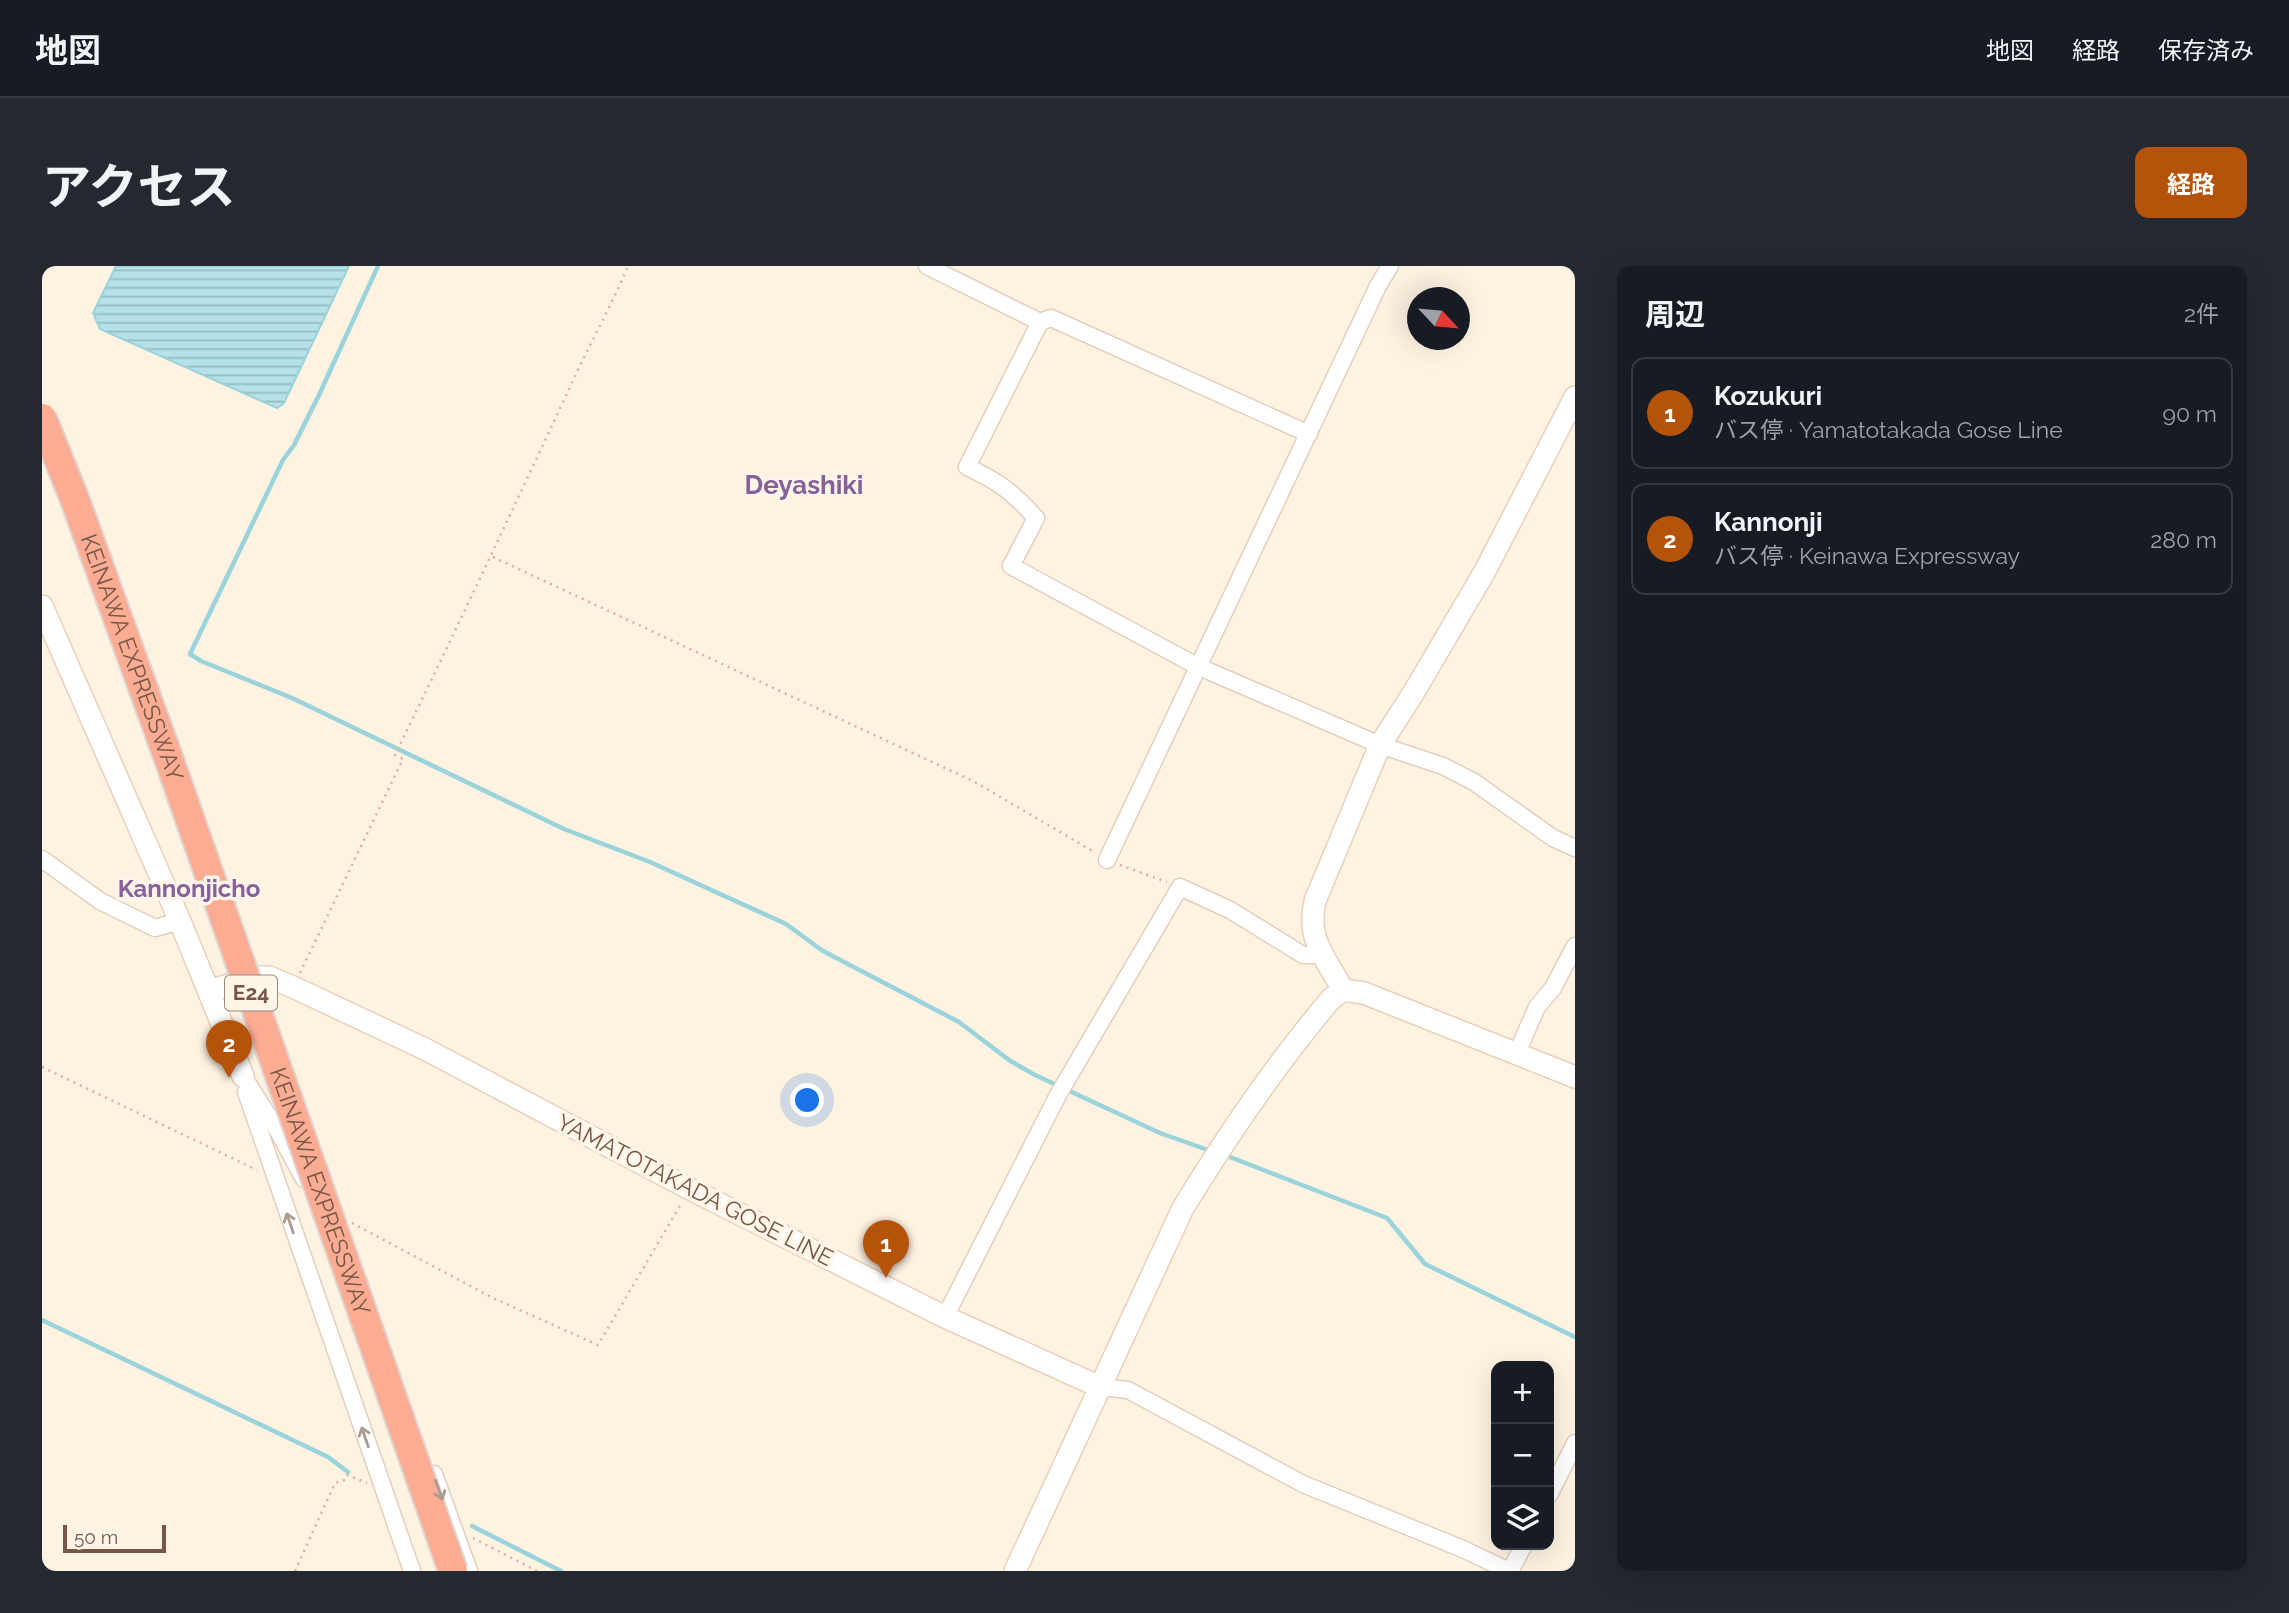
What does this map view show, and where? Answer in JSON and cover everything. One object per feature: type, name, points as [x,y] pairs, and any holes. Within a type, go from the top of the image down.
[{"type":"highway","name":"KEINAWA EXPRESSWAY","points":[[42,418],[75,500],[175,778],[453,1571]]},
{"type":"main road","points":[[1343,990],[1313,933],[1311,920],[1315,901],[1380,746],[1485,570],[1575,397]]},
{"type":"main road","points":[[42,606],[180,921],[243,1076]]},
{"type":"main road","name":"YAMATOTAKADA GOSE LINE","points":[[209,991],[255,978],[269,977],[293,987],[425,1049],[690,1189],[946,1317],[1100,1387]]},
{"type":"main road","points":[[1343,990],[1364,993],[1575,1077]]},
{"type":"main road","points":[[1015,1571],[1182,1208],[1269,1081],[1321,1011],[1343,990]]},
{"type":"street","points":[[926,266],[1040,322]]},
{"type":"street","points":[[1107,860],[1197,666],[1390,266]]},
{"type":"street","points":[[1308,434],[1051,318],[1040,322],[967,467],[995,479],[1010,490],[1036,518],[1012,566],[1197,666],[1380,746],[1443,766],[1474,782],[1553,838],[1575,848]]},
{"type":"street","points":[[42,859],[100,901],[155,928],[180,921]]},
{"type":"street","points":[[946,1317],[1061,1089],[1180,887],[1230,910],[1303,955],[1323,955]]},
{"type":"street","points":[[1516,1055],[1537,1007],[1553,988],[1575,946]]},
{"type":"street","points":[[243,1076],[248,1101],[412,1571]]},
{"type":"street","points":[[243,1076],[278,1131],[372,1301],[468,1571]]},
{"type":"street","points":[[1100,1387],[1128,1390],[1303,1484],[1510,1571],[1521,1550]]},
{"type":"street","points":[[1553,1487],[1575,1443]]},
{"type":"path","points":[[293,987],[403,759],[395,755],[591,343],[614,302],[628,266]]},
{"type":"path","points":[[491,556],[975,782],[1107,860],[1180,887]]},
{"type":"path","points":[[42,1067],[254,1169],[273,1172]]},
{"type":"path","points":[[342,1247],[340,1222],[344,1219],[493,1298],[597,1345],[690,1189]]},
{"type":"path","points":[[295,1571],[335,1483],[345,1480],[347,1475],[383,1490]]},
{"type":"path","points":[[456,1536],[470,1537],[537,1571]]},
{"type":"path","points":[[42,1567],[51,1571]]},
{"type":"water","points":[[116,266],[349,266],[284,403],[277,408],[100,329],[93,313]]},
{"type":"waterway","points":[[378,266],[319,395],[294,445],[283,460],[190,654],[292,698],[564,829],[650,862],[786,924],[823,951],[959,1022],[1009,1060],[1035,1075],[1160,1133],[1208,1150]]},
{"type":"waterway","points":[[1230,1157],[1387,1218],[1425,1264],[1575,1337]]},
{"type":"waterway","points":[[42,1320],[328,1457],[348,1472]]},
{"type":"waterway","points":[[472,1526],[561,1571]]},
{"type":"place","name":"Kannonji","points":[[229,1078]]},
{"type":"place","name":"Kozukuri","points":[[886,1278]]},
{"type":"district","name":"Deyashiki","points":[[804,485]]},
{"type":"district","name":"Kannonjicho","points":[[189,889]]}]
